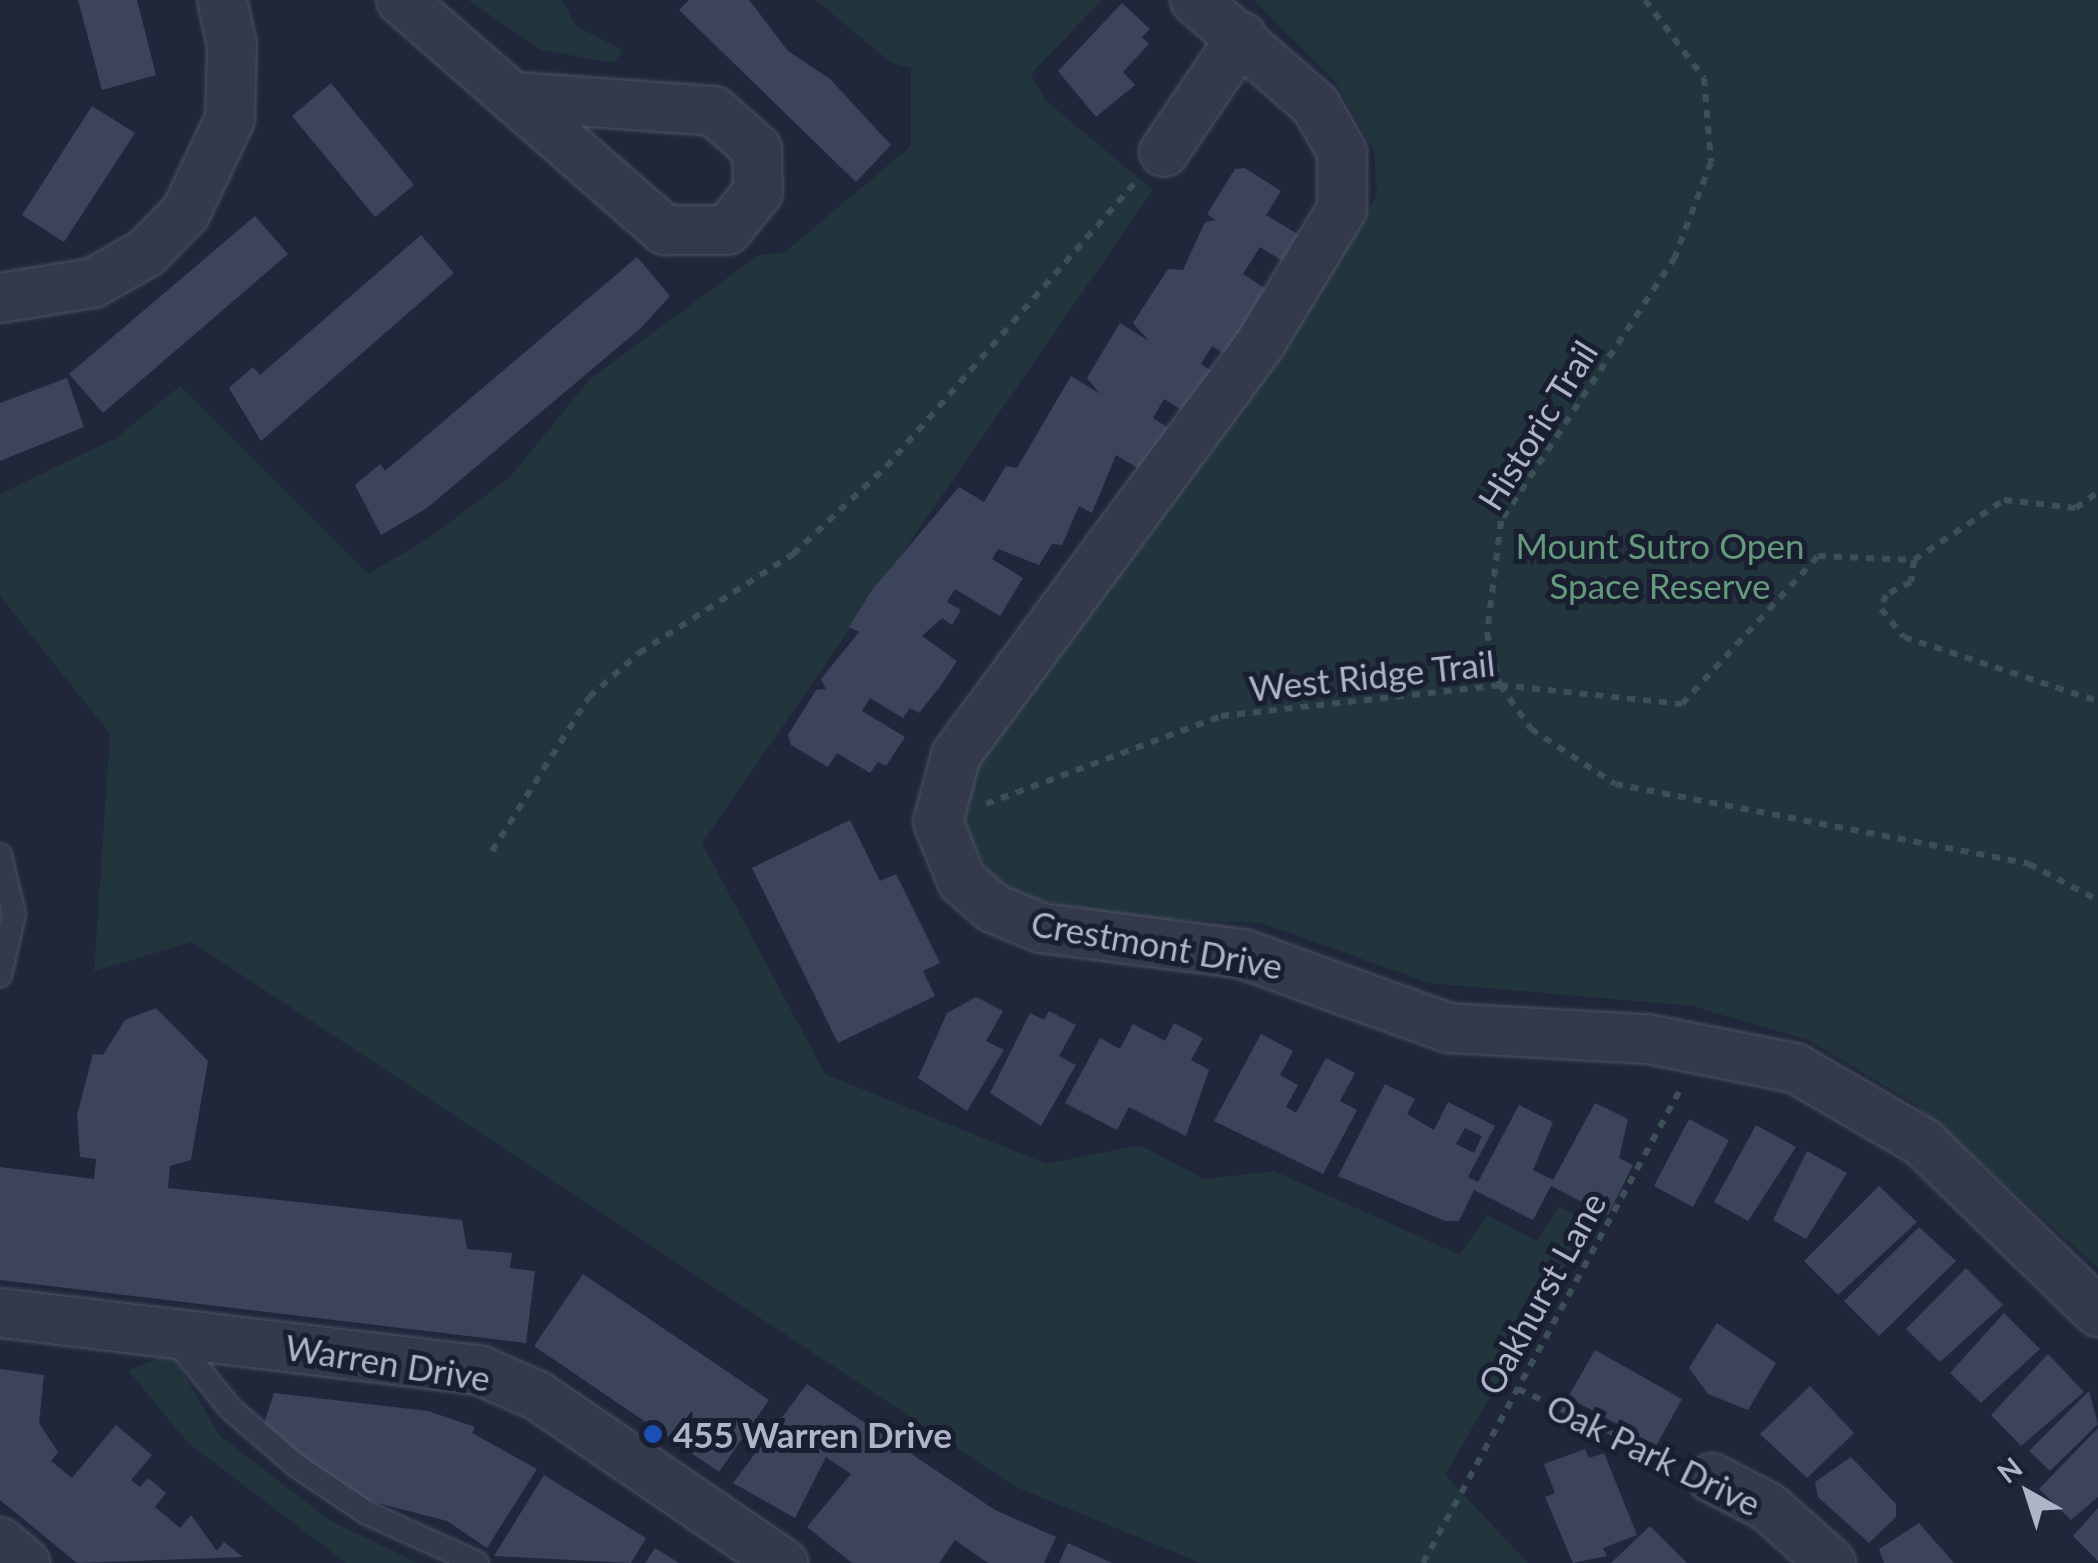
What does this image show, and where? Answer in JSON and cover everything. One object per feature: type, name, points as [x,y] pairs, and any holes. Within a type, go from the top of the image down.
[{"type":"street","points":[[0,298],[93,284],[146,253],[186,212],[230,119],[232,45],[222,0]]},
{"type":"street","points":[[401,0],[521,98],[665,230],[727,230],[758,192],[757,149],[714,110],[521,98]]},
{"type":"street","points":[[938,822],[944,779],[971,732],[1334,233],[1348,182],[1342,152],[1309,98],[1194,0]]},
{"type":"street","points":[[1164,152],[1242,38]]},
{"type":"street","name":"Crestmont Drive","points":[[938,822],[974,895],[1041,928],[1243,954],[1479,1034],[1703,1048],[1795,1068],[1882,1114],[2098,1312]]},
{"type":"street","name":"Warren Drive","points":[[0,1313],[170,1332],[509,1380],[783,1563]]},
{"type":"street","name":"Oak Park Drive","points":[[1712,1478],[1768,1507],[1832,1563]]},
{"type":"street","points":[[0,1542],[25,1563]]},
{"type":"lane","points":[[0,855],[14,914],[0,974]]},
{"type":"lane","points":[[170,1332],[231,1409],[297,1466],[367,1512],[477,1563]]},
{"type":"path","name":"Historic Trail","points":[[1645,0],[1704,78],[1710,162],[1675,257],[1501,521],[1487,633],[1500,685],[1532,729],[1615,784],[2029,864],[2098,900]]},
{"type":"path","points":[[492,851],[589,697],[638,653],[793,554],[886,467],[1164,152]]},
{"type":"path","points":[[2098,492],[2076,508],[2004,500],[1914,560],[1911,582],[1886,594],[1880,609],[1904,637],[2098,701]]},
{"type":"path","name":"West Ridge Trail","points":[[938,822],[1221,716],[1500,685],[1682,704],[1818,556],[1914,560]]},
{"type":"path","name":"Oakhurst Lane","points":[[1423,1563],[1703,1048]]},
{"type":"path","name":"Oak Park Drive","points":[[1517,1389],[1712,1478]]},
{"type":"green space","points":[[468,0],[562,0],[576,26],[623,50],[614,63],[541,50]]},
{"type":"green space","points":[[816,0],[1102,0],[1031,74],[1045,100],[1153,190],[702,843],[825,1074],[1047,1164],[1140,1145],[1204,1179],[1274,1171],[1460,1255],[1487,1215],[1537,1241],[1559,1206],[1590,1223],[1445,1475],[1528,1563],[1201,1563],[1016,1487],[192,942],[94,971],[110,734],[0,596],[0,494],[116,438],[180,386],[368,574],[426,540],[510,477],[590,379],[757,256],[785,252],[911,146],[911,68],[890,62]]},
{"type":"green space","name":"Mount Sutro Open Space Reserve","points":[[1254,0],[2098,0],[2098,1268],[1915,1104],[1808,1040],[1692,1006],[1429,983],[1262,923],[1132,918],[1006,894],[991,878],[965,827],[975,760],[1272,359],[1377,195],[1374,151],[1335,81]]},
{"type":"green space","points":[[172,1354],[220,1436],[331,1521],[418,1563],[346,1563],[187,1442],[128,1370]]},
{"type":"building","points":[[78,0],[137,0],[156,75],[102,90]]},
{"type":"building","points":[[689,0],[749,0],[788,51],[830,79],[891,145],[856,182],[679,10]]},
{"type":"building","points":[[1122,3],[1150,29],[1142,37],[1149,44],[1123,72],[1135,85],[1096,117],[1058,71]]},
{"type":"building","points":[[331,83],[414,185],[375,217],[292,116]]},
{"type":"building","points":[[92,106],[135,133],[64,242],[22,215]]},
{"type":"building","points":[[1245,168],[1281,191],[1266,215],[1319,247],[1302,273],[1260,247],[1243,274],[1280,298],[1239,363],[1212,346],[1201,364],[1221,377],[1193,417],[1164,399],[1153,418],[1173,431],[1146,473],[1116,455],[1092,513],[1079,506],[1062,545],[1052,544],[1039,565],[998,549],[992,559],[1023,578],[1000,616],[955,589],[947,602],[961,610],[952,625],[942,618],[922,636],[957,661],[942,684],[919,713],[910,708],[903,718],[870,698],[862,711],[905,737],[886,766],[878,762],[870,773],[837,753],[828,767],[791,745],[788,735],[816,690],[826,689],[821,679],[859,632],[849,627],[872,590],[959,487],[984,502],[1006,466],[1017,468],[1071,376],[1100,394],[1087,378],[1120,323],[1149,341],[1133,323],[1168,269],[1183,270],[1205,222],[1216,220],[1207,214],[1235,169]]},
{"type":"building","points":[[255,216],[288,254],[103,413],[69,374]]},
{"type":"building","points":[[421,235],[454,273],[261,441],[229,388],[253,367],[260,375]]},
{"type":"building","points":[[637,257],[670,296],[641,328],[427,508],[381,535],[355,485],[380,464],[385,471]]},
{"type":"building","points":[[67,378],[84,427],[0,461],[0,403]]},
{"type":"building","points":[[850,820],[880,881],[896,874],[940,963],[923,971],[935,996],[838,1043],[752,868]]},
{"type":"building","points":[[976,997],[1003,1011],[986,1041],[1004,1050],[967,1111],[918,1078],[947,1013]]},
{"type":"building","points":[[156,1008],[208,1061],[191,1160],[170,1166],[168,1188],[462,1220],[467,1249],[512,1253],[510,1268],[535,1271],[526,1343],[0,1280],[0,1167],[94,1179],[96,1159],[80,1157],[77,1115],[93,1054],[103,1055],[125,1020]]},
{"type":"building","points":[[1049,1011],[1076,1025],[1059,1056],[1076,1065],[1041,1126],[990,1093],[1030,1013],[1044,1020]]},
{"type":"building","points":[[1174,1023],[1203,1038],[1191,1060],[1209,1070],[1186,1136],[1129,1107],[1117,1130],[1065,1103],[1100,1038],[1120,1049],[1133,1024],[1165,1041]]},
{"type":"building","points":[[1261,1034],[1293,1051],[1280,1075],[1298,1085],[1286,1107],[1296,1113],[1326,1058],[1355,1073],[1340,1101],[1357,1110],[1323,1174],[1214,1121]]},
{"type":"building","points":[[1385,1084],[1415,1099],[1407,1114],[1434,1130],[1448,1102],[1495,1126],[1468,1177],[1478,1182],[1519,1105],[1553,1122],[1533,1170],[1553,1180],[1595,1103],[1628,1119],[1619,1158],[1633,1165],[1608,1215],[1551,1186],[1533,1220],[1474,1190],[1459,1221],[1445,1221],[1338,1176]],"holes":[[[1465,1128],[1482,1136],[1474,1153],[1456,1144]]]},
{"type":"building","points":[[1689,1119],[1729,1140],[1693,1207],[1654,1186]]},
{"type":"building","points":[[1756,1125],[1796,1147],[1748,1221],[1714,1202]]},
{"type":"building","points":[[1807,1151],[1847,1173],[1806,1239],[1773,1220]]},
{"type":"building","points":[[1879,1186],[1917,1222],[1838,1295],[1804,1261]]},
{"type":"building","points":[[1919,1227],[1956,1261],[1879,1336],[1844,1301]]},
{"type":"building","points":[[1966,1268],[2003,1305],[1940,1362],[1906,1329]]},
{"type":"building","points":[[583,1274],[769,1400],[719,1472],[534,1346]]},
{"type":"building","points":[[2004,1313],[2040,1349],[1981,1403],[1950,1373]]},
{"type":"building","points":[[1717,1323],[1776,1363],[1748,1410],[1708,1394],[1689,1368]]},
{"type":"building","points":[[1595,1350],[1682,1399],[1656,1446],[1568,1397]]},
{"type":"building","points":[[2048,1354],[2084,1392],[2021,1446],[1991,1415]]},
{"type":"building","points":[[0,1369],[44,1375],[39,1423],[58,1452],[51,1461],[72,1478],[116,1425],[152,1455],[131,1480],[140,1487],[148,1478],[166,1493],[155,1507],[180,1528],[191,1515],[217,1551],[224,1542],[243,1557],[77,1563],[0,1500]]},
{"type":"building","points":[[807,1384],[995,1510],[1056,1537],[1044,1563],[988,1563],[955,1540],[939,1563],[852,1563],[807,1527],[851,1474],[826,1457],[795,1518],[733,1483]]},
{"type":"building","points":[[1810,1386],[1854,1433],[1807,1478],[1760,1434]]},
{"type":"building","points":[[2089,1391],[2098,1424],[2050,1471],[2029,1451]]},
{"type":"building","points":[[274,1393],[428,1411],[475,1427],[472,1433],[537,1469],[487,1548],[447,1521],[343,1494],[263,1426]]},
{"type":"building","points":[[2098,1428],[2098,1497],[2071,1520],[2039,1489]]},
{"type":"building","points":[[1585,1449],[1589,1458],[1604,1453],[1637,1535],[1603,1548],[1607,1556],[1573,1563],[1545,1497],[1555,1493],[1544,1464]]},
{"type":"building","points":[[1851,1457],[1896,1504],[1896,1517],[1869,1543],[1818,1497],[1815,1482]]},
{"type":"building","points":[[544,1475],[646,1538],[631,1563],[494,1556]]},
{"type":"building","points":[[2098,1508],[2098,1561],[2073,1536]]},
{"type":"building","points":[[1919,1523],[1954,1563],[1884,1563],[1879,1549]]},
{"type":"building","points":[[1650,1526],[1687,1563],[1611,1563]]},
{"type":"building","points":[[1068,1543],[1112,1563],[1059,1563]]},
{"type":"building","points":[[655,1548],[679,1563],[645,1563]]},
{"type":"place","name":"455 Warren Drive","points":[[653,1434]]}]
